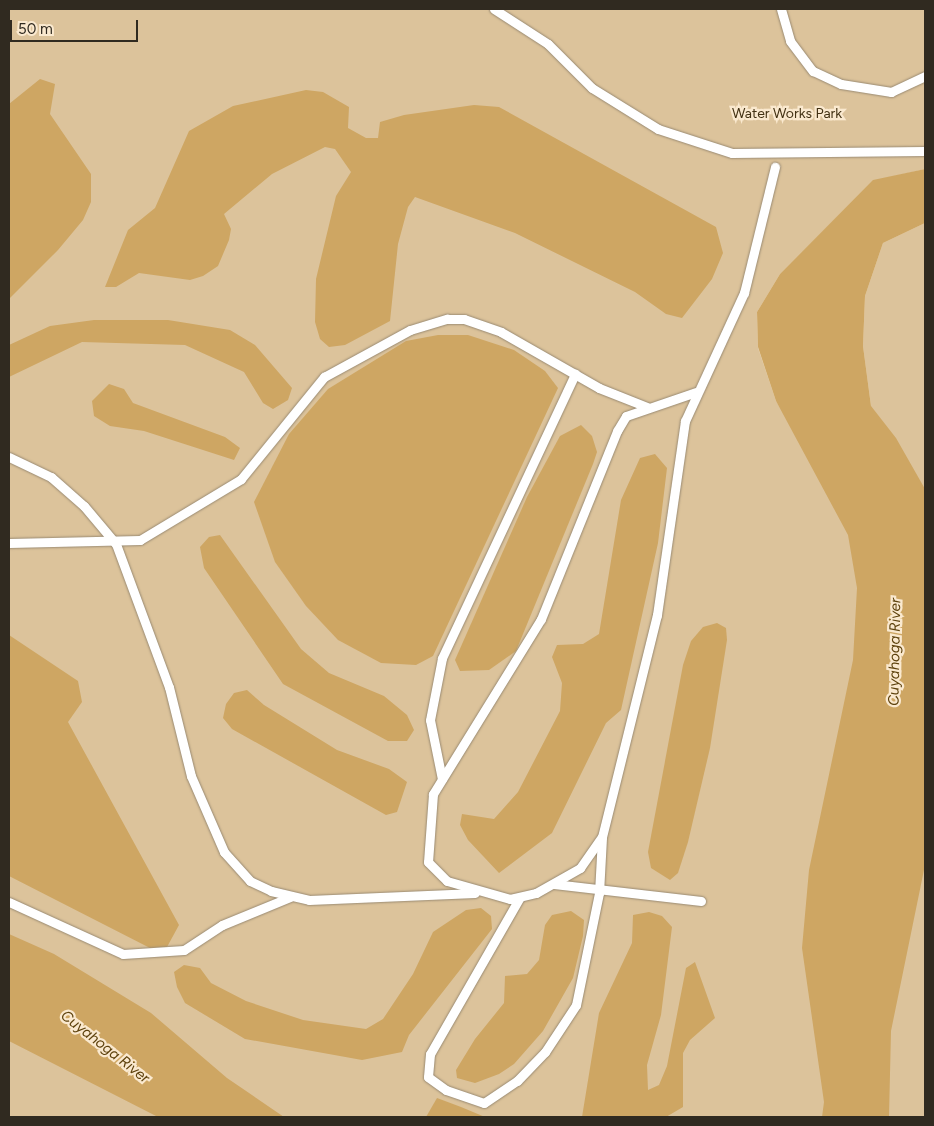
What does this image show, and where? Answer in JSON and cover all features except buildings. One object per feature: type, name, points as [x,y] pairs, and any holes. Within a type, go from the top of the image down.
[{"type":"lane","points":[[494,9],[548,44],[592,88],[658,129],[732,153],[925,151]]},
{"type":"lane","points":[[780,9],[790,41],[813,71],[841,84],[891,92],[925,76]]},
{"type":"lane","points":[[520,897],[430,1054],[428,1078],[446,1090],[484,1103],[528,1069],[576,1005],[599,890],[602,838],[646,669],[684,421],[744,293],[774,167]]},
{"type":"lane","points":[[9,543],[140,540],[241,480],[324,377],[410,330],[447,319],[464,319],[501,332],[575,374],[647,407]]},
{"type":"lane","points":[[442,778],[430,720],[442,658],[575,374]]},
{"type":"lane","points":[[480,892],[447,881],[428,862],[433,794],[512,672],[541,619],[616,431],[626,416],[647,407],[696,392]]},
{"type":"lane","points":[[9,457],[51,477],[112,540],[138,596],[169,688],[191,776],[224,852],[250,881],[290,897],[331,900],[480,892],[520,897],[554,884],[580,868],[602,838]]},
{"type":"lane","points":[[554,884],[701,901]]},
{"type":"lane","points":[[9,902],[123,954],[184,950],[222,925],[290,897]]},
{"type":"green space","name":"Water Works Park","points":[[9,9],[925,9],[925,169],[873,181],[780,274],[757,312],[758,348],[776,401],[809,454],[871,406],[863,346],[865,296],[883,243],[925,223],[925,1117],[9,1117]]},
{"type":"water","points":[[40,79],[55,84],[50,114],[91,174],[91,202],[83,220],[58,250],[9,299],[9,104]]},
{"type":"water","points":[[306,90],[323,92],[349,107],[348,128],[366,138],[378,138],[380,122],[404,115],[474,105],[499,107],[716,227],[723,253],[712,279],[682,318],[666,314],[635,292],[515,233],[415,197],[408,207],[398,244],[390,321],[345,345],[329,347],[320,339],[315,322],[316,279],[336,196],[351,172],[335,149],[325,147],[272,174],[224,214],[231,229],[229,240],[218,266],[203,276],[190,280],[139,273],[116,287],[105,287],[128,230],[155,208],[189,131],[233,106]]},
{"type":"water","name":"Cuyahoga River","points":[[925,169],[925,223],[883,243],[865,296],[863,346],[871,406],[896,438],[925,489],[925,865],[891,1031],[889,1117],[822,1117],[824,1102],[802,948],[809,870],[853,660],[857,588],[848,535],[776,401],[758,347],[757,312],[780,274],[873,180]]},
{"type":"water","points":[[94,320],[168,320],[230,330],[255,345],[292,388],[288,400],[273,409],[263,403],[244,372],[185,345],[82,342],[9,377],[9,345],[50,326]]},
{"type":"water","points":[[438,335],[468,335],[514,350],[545,371],[558,388],[433,656],[416,665],[381,663],[338,640],[306,606],[275,562],[254,502],[289,434],[328,389],[406,341]]},
{"type":"water","points":[[109,384],[124,389],[133,403],[225,437],[240,448],[234,460],[144,431],[110,426],[94,416],[92,401]]},
{"type":"water","points":[[581,425],[592,436],[597,452],[516,651],[489,670],[460,671],[455,660],[527,497],[560,436]]},
{"type":"water","points":[[655,454],[667,468],[658,543],[621,710],[606,723],[552,833],[499,873],[468,840],[460,825],[462,814],[494,819],[518,792],[560,711],[562,683],[552,657],[557,645],[583,644],[599,634],[621,500],[640,458]]},
{"type":"water","points":[[220,535],[301,649],[329,673],[384,696],[407,715],[414,730],[407,741],[388,741],[283,684],[204,568],[200,547],[209,537]]},
{"type":"water","points":[[717,623],[726,628],[727,640],[710,748],[688,842],[678,873],[670,880],[651,868],[648,852],[683,665],[691,641],[703,627]]},
{"type":"water","points":[[9,635],[78,681],[82,702],[68,722],[179,925],[167,947],[150,948],[9,876]]},
{"type":"water","points":[[247,690],[264,705],[337,750],[389,769],[407,782],[397,812],[386,815],[232,729],[223,718],[226,704],[234,693]]},
{"type":"water","points":[[481,908],[491,916],[492,929],[409,1035],[402,1052],[362,1060],[245,1039],[185,1003],[177,987],[174,972],[184,965],[200,968],[211,983],[246,1001],[303,1020],[366,1029],[383,1019],[413,974],[433,932],[466,910]]},
{"type":"water","points":[[571,911],[584,920],[583,936],[573,978],[543,1031],[514,1064],[499,1074],[475,1083],[457,1078],[456,1070],[475,1039],[504,1003],[505,976],[527,974],[539,960],[545,925],[552,915]]},
{"type":"water","points":[[649,912],[662,916],[672,927],[661,1015],[647,1065],[648,1090],[659,1085],[667,1066],[686,968],[695,962],[715,1018],[690,1040],[683,1053],[683,1107],[666,1117],[582,1117],[599,1013],[632,943],[633,915]]},
{"type":"water","name":"Cuyahoga River","points":[[9,934],[54,954],[151,1013],[227,1078],[284,1117],[158,1117],[9,1041]]},
{"type":"water","points":[[437,1098],[461,1107],[485,1117],[426,1117]]}]
